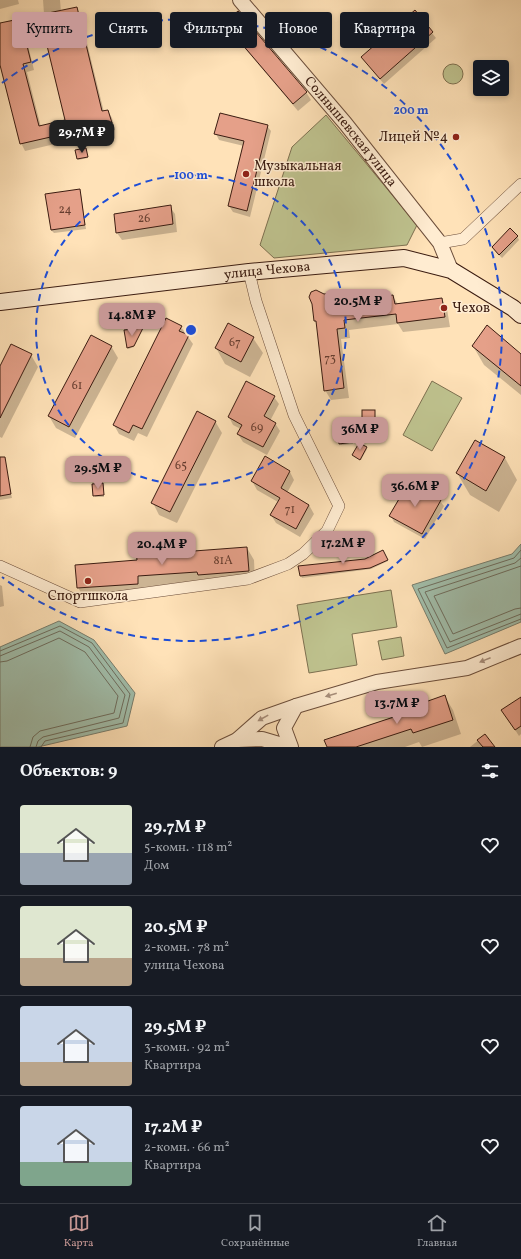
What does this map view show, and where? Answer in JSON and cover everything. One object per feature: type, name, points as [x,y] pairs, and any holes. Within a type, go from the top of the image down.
[{"type":"main road","name":"улица Чехова","points":[[0,302],[249,272],[404,258],[451,270],[513,308],[521,315]]},
{"type":"street","name":"Солнышевская улица","points":[[240,0],[345,123],[440,243],[451,270]]},
{"type":"street","points":[[440,243],[463,239],[521,184]]},
{"type":"street","points":[[0,566],[80,602],[248,579],[288,564],[303,554],[327,531],[339,506],[294,415],[256,301],[249,272]]},
{"type":"street","points":[[222,747],[237,740],[262,718],[296,706],[377,682],[432,675],[467,668],[521,646]]},
{"type":"street","points":[[290,747],[284,728],[296,706]]},
{"type":"street","points":[[237,740],[262,739],[290,747]]},
{"type":"green space","points":[[453,64],[460,67],[463,74],[460,81],[453,84],[446,81],[443,74],[446,67]]},
{"type":"green space","points":[[326,115],[417,225],[407,245],[274,258],[260,245],[292,147]]},
{"type":"green space","points":[[432,381],[462,398],[432,451],[403,435]]},
{"type":"green space","points":[[391,590],[397,627],[352,634],[357,665],[309,673],[297,605]]},
{"type":"green space","points":[[401,637],[404,656],[382,660],[378,641]]},
{"type":"water","points":[[521,544],[521,622],[445,654],[412,585],[512,554]]},
{"type":"water","points":[[59,621],[94,640],[135,693],[127,726],[38,747],[0,747],[0,647]]},
{"type":"building","points":[[77,7],[78,12],[53,12]]},
{"type":"building","points":[[12,21],[12,48],[28,48],[31,62],[23,64],[39,126],[65,120],[48,48],[87,48],[102,111],[108,110],[112,123],[20,144],[0,65],[0,23]]},
{"type":"building","points":[[429,27],[433,32],[429,36]]},
{"type":"building","points":[[257,33],[265,43],[265,48],[270,48],[307,92],[293,104],[245,48],[257,48]]},
{"type":"building","points":[[371,48],[415,48],[380,79],[361,57]]},
{"type":"building","name":"Музыкальная школа","points":[[220,113],[268,125],[247,211],[228,206],[244,141],[214,134]]},
{"type":"building","points":[[86,148],[88,157],[77,159],[75,150]]},
{"type":"building","points":[[80,189],[85,225],[51,230],[45,194]]},
{"type":"building","points":[[171,205],[173,224],[116,233],[114,214]]},
{"type":"building","points":[[510,228],[518,236],[499,255],[492,247]]},
{"type":"building","points":[[316,290],[324,294],[349,291],[350,301],[393,295],[395,304],[442,298],[445,317],[397,323],[396,314],[344,320],[345,328],[337,329],[344,388],[324,391],[316,321],[314,321],[312,304],[309,297],[311,292]]},
{"type":"building","points":[[166,318],[182,326],[179,331],[189,335],[142,429],[133,425],[129,433],[113,425]]},
{"type":"building","points":[[228,323],[254,337],[241,362],[215,348]]},
{"type":"building","points":[[487,325],[521,354],[521,386],[472,346]]},
{"type":"building","points":[[143,328],[134,346],[127,348],[124,330]]},
{"type":"building","points":[[91,335],[112,346],[69,427],[48,416]]},
{"type":"building","points":[[11,344],[32,354],[0,418],[0,366]]},
{"type":"building","points":[[246,381],[275,396],[264,416],[276,423],[263,447],[237,434],[242,425],[228,417]]},
{"type":"building","points":[[362,410],[375,410],[375,420],[362,420]]},
{"type":"building","points":[[197,411],[216,421],[170,512],[151,503]]},
{"type":"building","points":[[349,419],[353,442],[339,444],[336,421]]},
{"type":"building","points":[[475,440],[505,457],[486,491],[456,473]]},
{"type":"building","points":[[359,443],[367,447],[360,460],[352,455]]},
{"type":"building","points":[[265,456],[290,471],[281,488],[309,505],[296,529],[270,515],[280,498],[251,481]]},
{"type":"building","points":[[0,457],[5,457],[11,494],[0,496]]},
{"type":"building","points":[[409,482],[441,500],[422,534],[389,516]]},
{"type":"building","points":[[103,483],[104,495],[93,496],[92,484]]},
{"type":"building","points":[[194,547],[194,551],[247,547],[249,571],[198,575],[197,572],[138,576],[138,584],[77,588],[75,565],[137,560],[136,551]]},
{"type":"building","points":[[383,550],[388,560],[370,568],[300,576],[298,566],[365,559]]},
{"type":"building","points":[[445,695],[453,720],[413,733],[411,729],[356,747],[327,747],[324,740],[412,711],[411,707]]},
{"type":"building","points":[[521,697],[521,726],[515,730],[501,710]]},
{"type":"building","points":[[485,734],[495,747],[483,747],[477,740]]},
{"type":"place","name":"Лицей №4","points":[[456,137]]},
{"type":"place","name":"Музыкальная школа","points":[[246,174]]},
{"type":"place","name":"Чехов","points":[[444,308]]},
{"type":"place","name":"Спортшкола","points":[[88,581]]}]
